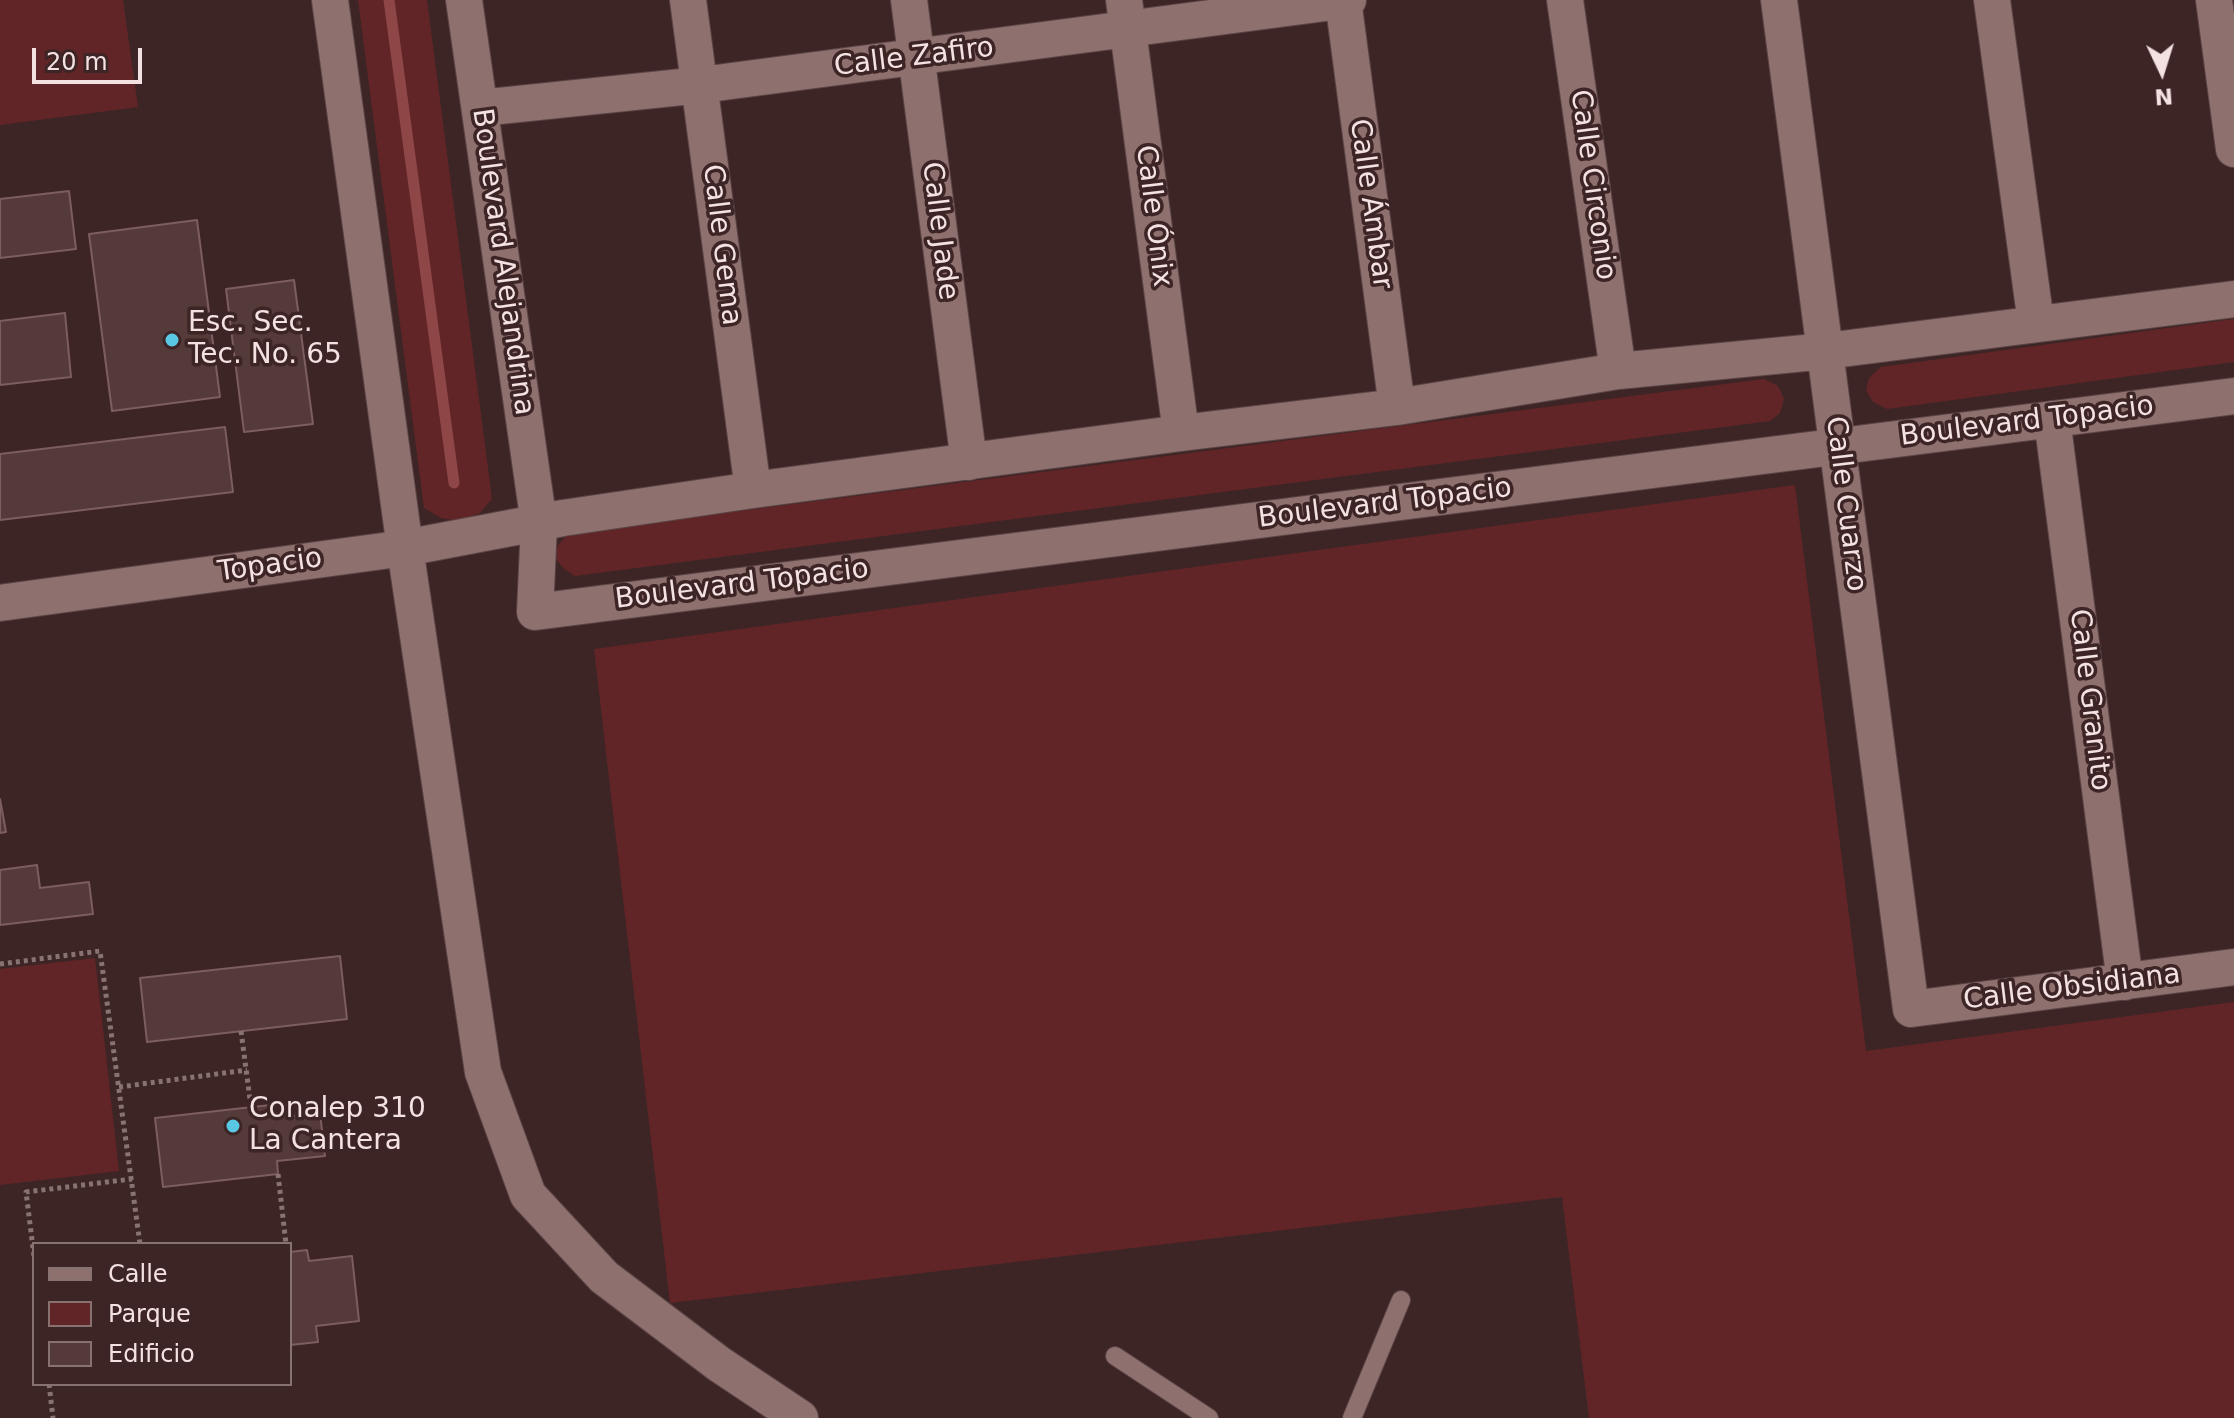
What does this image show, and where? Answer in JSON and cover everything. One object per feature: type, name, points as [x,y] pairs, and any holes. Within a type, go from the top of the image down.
[{"type":"street","points":[[330,0],[405,548],[483,1072],[528,1195],[604,1277],[719,1364],[800,1418]]},
{"type":"street","name":"Boulevard Alejandrina","points":[[464,0],[539,524],[535,612]]},
{"type":"street","name":"Calle Gema","points":[[688,0],[753,490]]},
{"type":"street","name":"Calle Jade","points":[[909,0],[969,462]]},
{"type":"street","name":"Calle Zafiro","points":[[480,108],[917,58],[1126,15],[1345,0]]},
{"type":"street","name":"Calle Ámbar","points":[[1345,0],[1397,407]]},
{"type":"street","name":"Calle Circonio","points":[[1565,0],[1618,371]]},
{"type":"street","name":"Calle Cuarzo","points":[[1779,0],[1911,1009]]},
{"type":"street","points":[[1992,0],[2036,323]]},
{"type":"street","points":[[2214,0],[2234,149]]},
{"type":"street","name":"Calle Ónix","points":[[1126,15],[1181,433]]},
{"type":"street","points":[[539,524],[753,490],[1397,407],[1618,371],[1826,351],[2234,299]]},
{"type":"street","name":"Boulevard Topacio","points":[[535,612],[2234,396]]},
{"type":"street","name":"Calle Granito","points":[[2052,419],[2125,982]]},
{"type":"street","name":"Topacio","points":[[0,603],[405,548],[539,524]]},
{"type":"street","name":"Calle Obsidiana","points":[[1911,1009],[2234,967]]},
{"type":"lane","points":[[1352,1418],[1401,1300]]},
{"type":"lane","points":[[1115,1356],[1209,1418]]},
{"type":"path","points":[[0,964],[100,951],[140,1242]]},
{"type":"path","points":[[241,1031],[251,1107]]},
{"type":"path","points":[[119,1087],[247,1070]]},
{"type":"path","points":[[278,1174],[286,1242]]},
{"type":"path","points":[[32,1242],[26,1192],[132,1179]]},
{"type":"path","points":[[49,1386],[53,1418]]},
{"type":"green space","points":[[0,0],[123,0],[138,107],[0,125]]},
{"type":"green space","points":[[358,0],[427,0],[492,499],[480,513],[460,521],[441,518],[424,508]]},
{"type":"green space","points":[[2234,319],[2234,362],[1887,409],[1873,402],[1866,390],[1869,378],[1881,367]]},
{"type":"green space","points":[[1764,379],[1778,386],[1784,399],[1780,413],[1770,421],[575,576],[563,568],[555,557],[558,545],[569,533]]},
{"type":"green space","points":[[1795,485],[1866,1051],[2234,1002],[2234,1418],[1589,1418],[1562,1197],[670,1303],[594,649]]},
{"type":"green space","points":[[95,958],[119,1171],[0,1185],[0,969]]},
{"type":"building","points":[[69,191],[76,249],[0,258],[0,199]]},
{"type":"building","points":[[197,220],[220,397],[112,411],[89,234]]},
{"type":"building","points":[[294,280],[313,424],[244,432],[226,289]]},
{"type":"building","points":[[65,313],[71,377],[0,385],[0,321]]},
{"type":"building","points":[[225,427],[233,492],[0,520],[0,454]]},
{"type":"building","points":[[0,799],[6,832],[0,833]]},
{"type":"building","points":[[37,865],[40,888],[89,882],[93,914],[0,925],[0,870]]},
{"type":"building","points":[[340,956],[347,1019],[147,1042],[140,978]]},
{"type":"building","points":[[270,1105],[272,1118],[320,1113],[325,1156],[277,1161],[278,1174],[163,1187],[155,1118]]},
{"type":"building","points":[[307,1250],[309,1261],[352,1256],[359,1321],[316,1326],[318,1342],[292,1345],[292,1252]]},
{"type":"waterway","points":[[389,0],[454,483]]},
{"type":"place","name":"Esc. Sec. Tec. No. 65","points":[[172,340]]},
{"type":"place","name":"Conalep 310 La Cantera","points":[[233,1126]]}]
